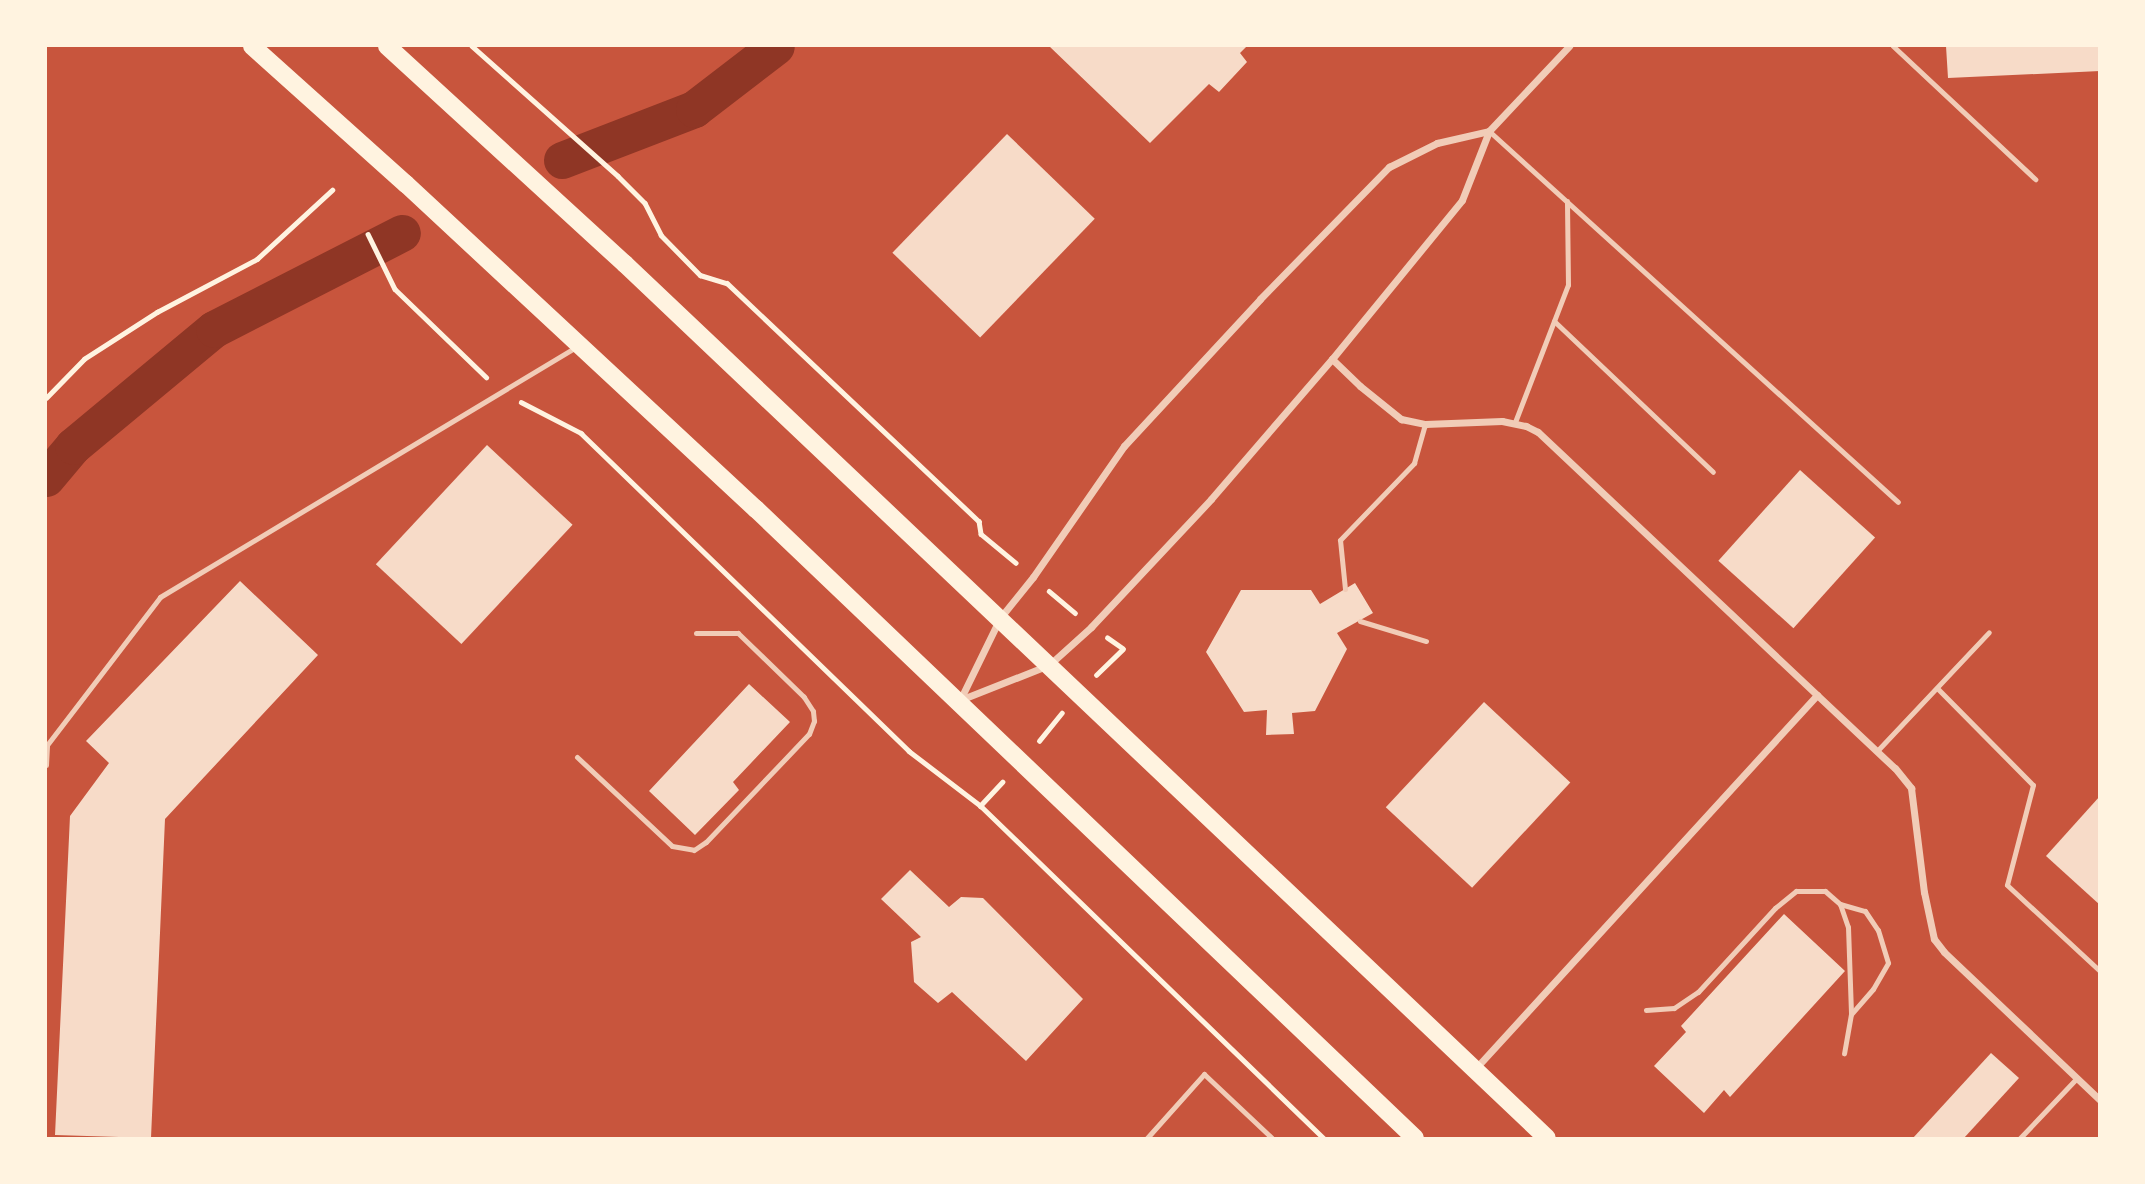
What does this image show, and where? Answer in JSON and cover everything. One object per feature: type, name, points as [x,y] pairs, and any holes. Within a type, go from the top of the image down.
[{"type":"main road","points":[[252,46],[581,345],[960,700],[1415,1139]]},
{"type":"main road","points":[[387,46],[1000,618],[1548,1139]]},
{"type":"street","points":[[960,700],[1049,665],[1091,626],[1211,499],[1332,359],[1462,200],[1489,131],[1569,46]]},
{"type":"street","points":[[960,700],[1000,618],[1033,577],[1124,446],[1260,299],[1389,167],[1437,143],[1489,131]]},
{"type":"street","points":[[1332,359],[1401,419],[1425,424],[1488,420],[1515,422],[1538,432],[1904,776],[1911,788],[1924,892],[1934,939],[1944,952],[2099,1100]]},
{"type":"street","points":[[1474,1070],[1817,695]]},
{"type":"lane","points":[[1893,46],[2035,179]]},
{"type":"lane","points":[[1489,131],[1898,502]]},
{"type":"lane","points":[[1515,422],[1568,285],[1567,201]]},
{"type":"lane","points":[[1555,321],[1713,472]]},
{"type":"lane","points":[[46,765],[47,745],[160,597],[581,345]]},
{"type":"lane","points":[[1345,589],[1340,540],[1414,463],[1425,424]]},
{"type":"lane","points":[[1360,621],[1426,641]]},
{"type":"lane","points":[[1877,751],[1989,632]]},
{"type":"lane","points":[[576,757],[672,846],[694,850],[706,842],[809,734],[814,721],[813,710],[804,697],[738,633],[696,633]]},
{"type":"lane","points":[[1937,688],[2033,785],[2007,885],[2099,971]]},
{"type":"lane","points":[[1646,1010],[1674,1008],[1698,992],[1775,908],[1796,891],[1825,891],[1840,904],[1865,911],[1878,930],[1888,962],[1874,989],[1851,1014]]},
{"type":"lane","points":[[1840,904],[1848,927],[1851,1014],[1844,1053]]},
{"type":"lane","points":[[1147,1139],[1204,1074],[1272,1139]]},
{"type":"lane","points":[[2020,1139],[2077,1078]]},
{"type":"path","points":[[472,46],[618,176]]},
{"type":"path","points":[[46,398],[84,359],[157,312],[257,259],[332,190]]},
{"type":"path","points":[[368,234],[395,289],[503,393],[581,433],[909,751],[981,806]]},
{"type":"building","points":[[1049,46],[1247,46],[1240,53],[1247,62],[1219,92],[1209,84],[1150,143]]},
{"type":"building","points":[[1946,46],[2100,46],[2100,71],[1948,78]]},
{"type":"building","points":[[1007,134],[1095,219],[980,337],[892,253]]},
{"type":"building","points":[[487,445],[573,525],[461,644],[376,564]]},
{"type":"building","points":[[1800,470],[1875,538],[1793,628],[1718,561]]},
{"type":"building","points":[[240,581],[318,655],[165,819],[151,1138],[55,1135],[70,816],[109,763],[86,741]]},
{"type":"building","points":[[1355,583],[1373,613],[1337,633],[1347,649],[1315,711],[1292,713],[1294,734],[1266,735],[1267,710],[1244,712],[1206,652],[1241,590],[1311,590],[1320,604]]},
{"type":"building","points":[[749,684],[790,722],[733,782],[739,790],[695,835],[649,791]]},
{"type":"building","points":[[1484,702],[1570,782],[1472,888],[1386,807]]},
{"type":"building","points":[[2100,796],[2100,905],[2046,856]]},
{"type":"building","points":[[910,870],[949,907],[961,897],[983,898],[1083,999],[1026,1061],[952,992],[938,1003],[914,982],[911,942],[921,937],[881,899]]},
{"type":"building","points":[[1784,914],[1845,971],[1730,1097],[1724,1090],[1704,1113],[1654,1066],[1686,1032],[1681,1026]]},
{"type":"building","points":[[1991,1053],[2019,1078],[1964,1138],[1913,1138]]},
{"type":"waterway","points":[[562,160],[694,109],[776,46]]},
{"type":"waterway","points":[[46,478],[73,446],[214,329],[402,233]]}]
